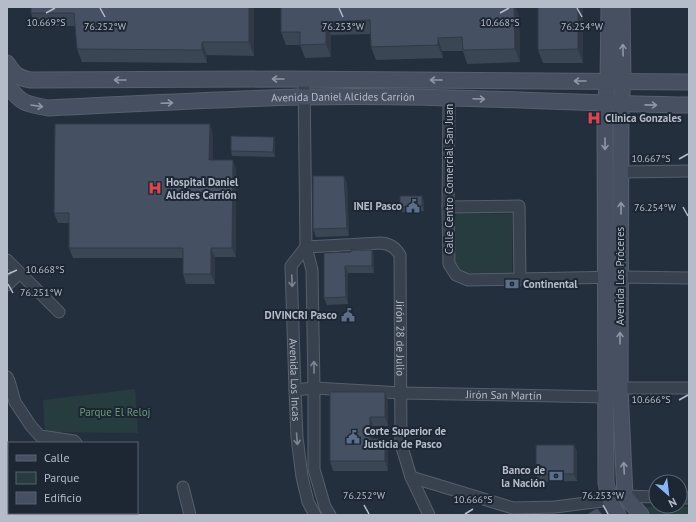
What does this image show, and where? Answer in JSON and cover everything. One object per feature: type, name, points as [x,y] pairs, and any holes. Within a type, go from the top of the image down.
[{"type":"street","name":"Avenida Los Próceres","points":[[609,7],[608,82],[605,104],[625,496]]},
{"type":"street","name":"Avenida Los Próceres","points":[[618,515],[610,500],[606,483],[606,397],[621,172],[621,104],[623,81],[622,7]]},
{"type":"street","name":"Avenida Daniel Alcides Carrión","points":[[7,62],[14,72],[22,79],[31,80],[304,79],[689,82]]},
{"type":"street","name":"Avenida Los Incas","points":[[304,79],[303,97],[306,247],[312,270],[314,469],[325,507],[330,515]]},
{"type":"street","points":[[369,97],[370,80]]},
{"type":"street","points":[[514,100],[515,81]]},
{"type":"street","name":"Avenida Daniel Alcides Carrión","points":[[7,84],[16,97],[28,104],[48,108],[303,97],[449,98],[605,104],[689,105]]},
{"type":"street","name":"Calle Centro Comercial San Juan","points":[[449,98],[449,264],[456,275],[468,280],[613,277],[689,278]]},
{"type":"street","points":[[621,172],[689,171]]},
{"type":"street","points":[[448,207],[519,206],[520,279]]},
{"type":"street","name":"Jirón 28 de Julio","points":[[306,247],[381,243],[389,244],[396,248],[400,255],[402,393],[401,444],[411,477],[429,515]]},
{"type":"street","name":"Avenida Los Incas","points":[[306,247],[292,266],[295,390],[297,437],[302,477],[308,502],[315,515]]},
{"type":"street","points":[[7,260],[59,312]]},
{"type":"street","points":[[7,285],[20,273]]},
{"type":"street","points":[[7,377],[15,402],[31,426],[40,436],[75,442]]},
{"type":"street","name":"Jirón San Martín","points":[[295,390],[314,388],[402,393],[606,397]]},
{"type":"street","points":[[620,388],[689,388]]},
{"type":"street","points":[[411,477],[513,508],[557,511],[610,500]]},
{"type":"street","points":[[183,487],[190,515]]},
{"type":"street","points":[[625,496],[648,497]]},
{"type":"street","points":[[625,496],[642,515]]},
{"type":"street","points":[[502,515],[513,508]]},
{"type":"green space","points":[[457,213],[512,214],[512,274],[469,276],[459,274],[455,266],[452,225]]},
{"type":"green space","name":"Parque El Reloj","points":[[135,389],[138,433],[45,432],[43,400]]},
{"type":"green space","points":[[638,507],[648,507],[648,514],[688,514],[689,507],[689,515],[644,515]]},
{"type":"building","points":[[31,7],[249,7],[249,42],[202,42],[202,50],[77,49],[74,13],[31,13]]},
{"type":"building","points":[[281,7],[514,7],[515,49],[463,50],[462,37],[438,38],[438,45],[371,47],[370,20],[326,22],[326,44],[300,45],[300,32],[281,32]]},
{"type":"building","points":[[538,7],[578,7],[578,49],[538,50]]},
{"type":"building","points":[[55,124],[210,124],[209,160],[233,160],[232,248],[211,248],[211,274],[183,274],[183,248],[69,248],[69,213],[54,213]]},
{"type":"building","points":[[231,136],[274,137],[273,152],[231,151]]},
{"type":"building","points":[[313,176],[344,176],[347,228],[313,229]]},
{"type":"building","points":[[400,196],[422,196],[422,206],[400,207]]},
{"type":"building","points":[[351,250],[372,250],[372,266],[345,266],[346,297],[324,298],[324,253],[351,252]]},
{"type":"building","name":"Corte Superior de Justicia de Pasco","points":[[330,392],[385,392],[385,417],[370,417],[370,439],[385,439],[385,461],[330,461]]},
{"type":"building","points":[[536,445],[574,445],[574,474],[536,474]]},
{"type":"building","points":[[597,508],[603,515],[586,515]]},
{"type":"place","name":"Clinica Gonzales","points":[[594,118]]},
{"type":"place","name":"Hospital Daniel Alcides Carrión","points":[[155,188]]},
{"type":"place","name":"INEI Pasco","points":[[413,206]]},
{"type":"place","name":"Continental","points":[[512,284]]},
{"type":"place","name":"DIVINCRI Pasco","points":[[348,315]]},
{"type":"place","name":"Corte Superior de Justicia de Pasco","points":[[353,437]]},
{"type":"place","name":"Banco de la Nación","points":[[556,476]]}]
